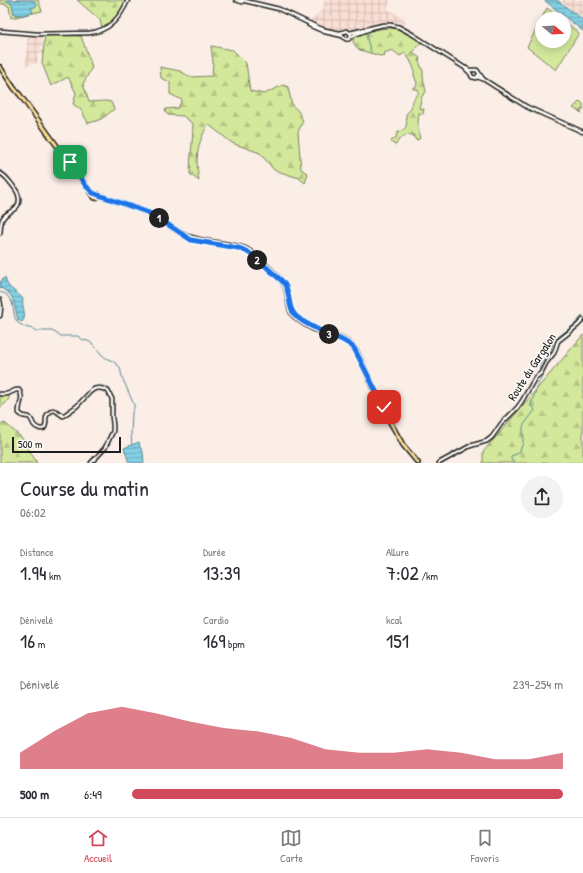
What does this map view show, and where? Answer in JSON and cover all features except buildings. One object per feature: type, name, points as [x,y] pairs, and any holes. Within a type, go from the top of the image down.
[{"type":"main road","points":[[0,31],[38,34],[97,32],[116,20],[128,0]]},
{"type":"main road","points":[[236,0],[278,10],[316,29],[343,36],[346,40],[354,35],[382,26],[402,28]]},
{"type":"main road","points":[[241,0],[279,9],[317,27],[336,32],[347,31],[350,33],[383,25],[394,25],[402,28],[465,68],[472,77],[475,78],[478,76],[527,106],[583,131]]},
{"type":"main road","points":[[343,36],[344,32]]},
{"type":"main road","points":[[350,33],[351,37]]},
{"type":"main road","points":[[0,67],[20,95]]},
{"type":"main road","points":[[0,67],[90,191],[96,195],[152,214],[193,240],[244,250],[281,280]]},
{"type":"main road","points":[[465,68],[478,70],[478,76]]},
{"type":"main road","points":[[470,73],[473,70]]},
{"type":"main road","points":[[0,173],[11,182],[18,193],[19,198],[17,207],[2,218],[0,233]]},
{"type":"main road","points":[[184,235],[201,241],[244,248],[252,253],[285,285],[289,304],[295,316],[311,326],[349,343],[354,348],[403,445],[418,462]]},
{"type":"main road","points":[[259,259],[261,263]]},
{"type":"main road","points":[[0,300],[0,316]]},
{"type":"main road","name":"Route du Gargalon","points":[[439,463],[470,446],[491,439],[501,424],[517,408],[535,378],[541,373],[546,363],[554,353],[558,341],[583,320]]},
{"type":"main road","points":[[0,394],[7,394],[19,390],[22,398],[19,413],[23,416],[28,416],[31,418],[34,425],[42,429],[46,426],[47,415],[53,410],[62,416],[77,406],[94,389],[99,388],[108,391],[112,399],[113,431],[105,448],[91,463]]},
{"type":"shaded area","points":[[324,0],[391,0],[387,9],[403,17],[406,25],[386,22],[356,30],[340,31],[321,27],[310,21],[324,8]]},
{"type":"shaded area","points":[[561,0],[583,0],[583,19],[567,7]]},
{"type":"shaded area","points":[[28,35],[43,36],[41,54],[37,55],[38,63],[25,66]]},
{"type":"green space","points":[[0,0],[38,0],[42,11],[11,18],[9,6],[0,3]]},
{"type":"green space","points":[[77,0],[126,0],[114,20],[102,29],[100,20]]},
{"type":"green space","points":[[547,8],[552,12],[545,12]]},
{"type":"green space","points":[[571,27],[579,33],[571,46]]},
{"type":"green space","points":[[389,28],[403,31],[422,42],[413,53],[420,58],[419,61],[423,71],[426,92],[422,96],[419,108],[424,109],[423,114],[419,113],[418,129],[420,138],[418,140],[415,139],[413,135],[405,136],[400,138],[396,145],[391,141],[396,138],[397,133],[405,128],[407,121],[406,114],[410,110],[418,93],[418,89],[413,89],[413,87],[416,87],[417,83],[414,75],[414,69],[405,53],[400,56],[392,50],[384,53],[385,55],[380,56],[360,50],[356,47],[353,40],[360,34]]},
{"type":"green space","points":[[535,31],[535,48],[570,48],[556,70],[527,47]]},
{"type":"green space","points":[[45,35],[81,36],[92,67],[83,84],[89,102],[111,102],[114,109],[102,118],[88,123],[81,110],[73,104],[76,93],[68,77],[51,86],[42,63]]},
{"type":"green space","points":[[211,46],[233,50],[246,63],[250,91],[264,94],[283,85],[288,87],[292,105],[298,111],[303,121],[298,132],[301,169],[308,174],[305,183],[299,178],[274,170],[260,153],[232,143],[208,124],[199,145],[197,165],[199,181],[190,174],[193,124],[183,116],[168,115],[165,111],[166,109],[178,108],[182,100],[170,94],[170,82],[161,78],[160,67],[180,71],[190,77],[212,76],[213,62]]},
{"type":"green space","points":[[580,101],[583,104],[583,111],[581,109],[580,111],[582,113],[573,108]]},
{"type":"green space","points":[[583,335],[583,463],[483,463],[483,452]]},
{"type":"green space","points":[[0,395],[9,395],[9,399],[0,408]]},
{"type":"green space","points":[[5,423],[22,438],[37,463],[0,463],[0,425]]},
{"type":"water","points":[[7,0],[33,0],[37,5],[31,8],[33,12],[23,15],[14,14],[12,4]]},
{"type":"water","points":[[544,0],[557,0],[583,20],[583,31],[571,21],[571,12],[559,12]]},
{"type":"water","points":[[5,277],[9,287],[23,299],[24,320],[22,322],[18,320],[13,299],[9,293],[1,288],[0,289],[0,282]]},
{"type":"water","points":[[139,442],[143,452],[144,463],[129,463],[124,448]]},
{"type":"waterway","points":[[367,34],[371,52]]},
{"type":"waterway","points":[[0,292],[6,294],[12,302],[15,318],[18,323],[36,331],[52,331],[61,336],[78,336],[93,344],[101,354],[120,367],[122,377],[134,405],[132,412],[132,445]]},
{"type":"waterway","points":[[514,463],[511,456],[519,453],[523,443],[523,426],[535,410],[531,404],[542,375],[540,365],[551,352],[553,341],[575,324],[583,315]]},
{"type":"route","points":[[70,162],[86,186],[93,193],[152,214],[191,240],[238,248],[250,254],[285,285],[289,304],[295,316],[311,326],[349,343],[354,348],[384,407]]}]
